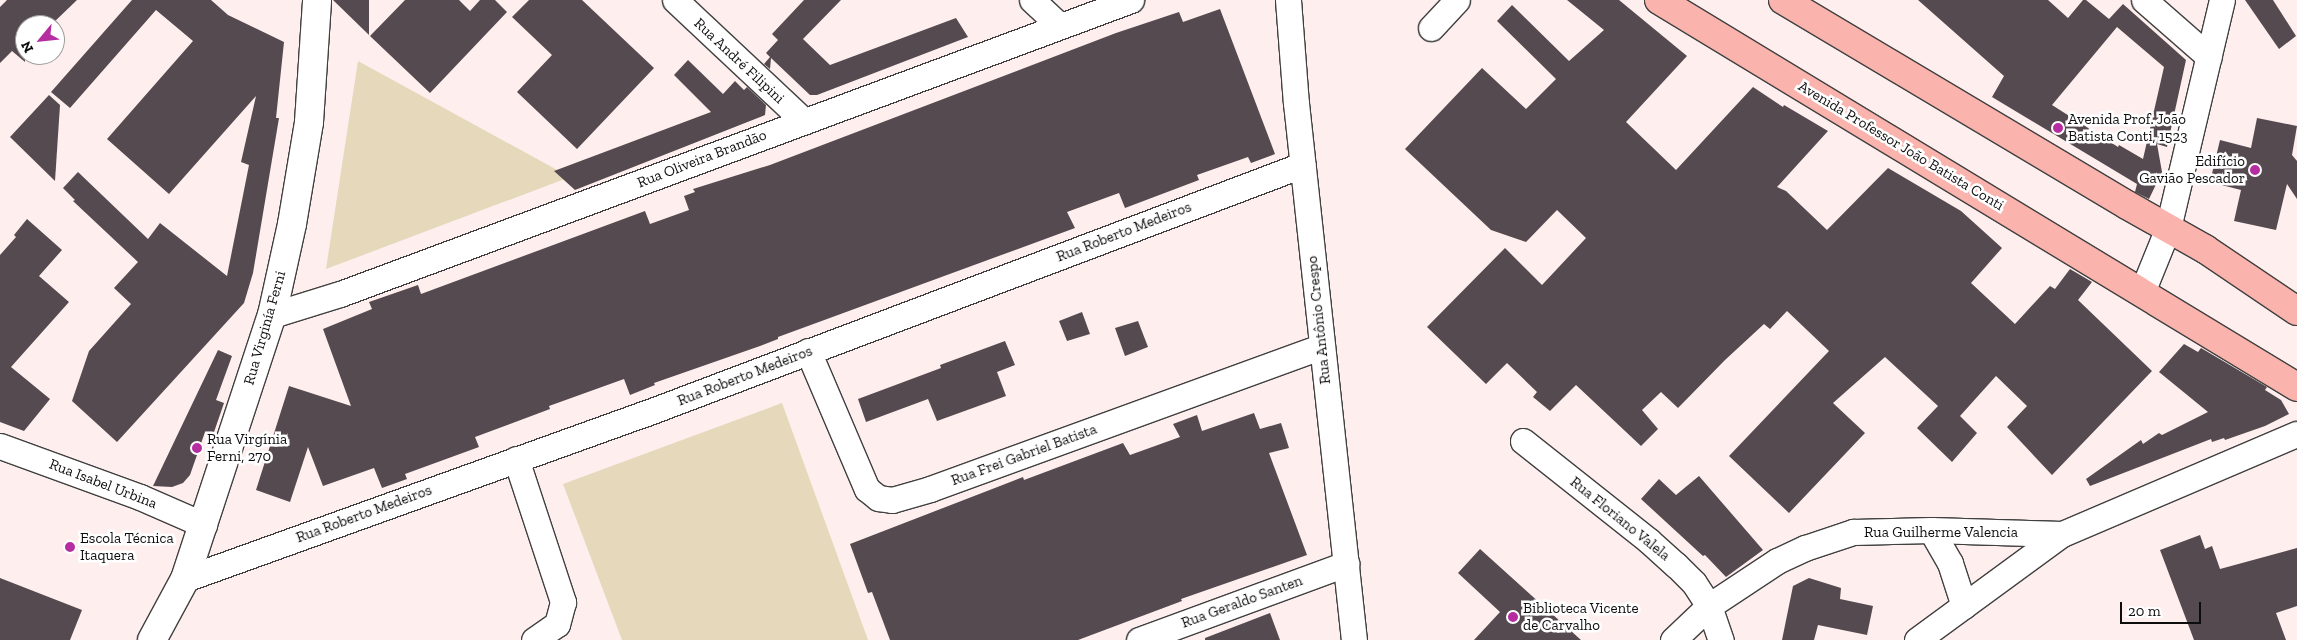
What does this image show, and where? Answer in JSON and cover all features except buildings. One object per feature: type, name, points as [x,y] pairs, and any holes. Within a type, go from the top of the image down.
[{"type":"main road","name":"Avenida Professor João Batista Conti","points":[[1659,0],[2297,387]]},
{"type":"main road","points":[[1783,0],[2206,249],[2297,311]]},
{"type":"street","name":"Rua Virginía Ferni","points":[[152,640],[185,579],[272,315],[292,224],[309,122],[317,0]]},
{"type":"street","name":"Rua André Filipini","points":[[675,0],[804,121]]},
{"type":"street","points":[[1032,0],[1060,26]]},
{"type":"street","name":"Rua Oliveira Brandão","points":[[272,315],[340,294],[1131,0]]},
{"type":"street","name":"Rua Antônio Crespo","points":[[1288,0],[1302,165],[1354,640]]},
{"type":"street","points":[[1432,28],[1457,0]]},
{"type":"street","points":[[2144,0],[2209,58]]},
{"type":"street","points":[[2142,292],[2168,228],[2222,0]]},
{"type":"street","name":"Rua Roberto Medeiros","points":[[185,579],[808,351],[1302,165]]},
{"type":"street","name":"Rua Frei Gabriel Batista","points":[[808,351],[867,489],[878,498],[892,500],[930,489],[1322,346]]},
{"type":"street","name":"Rua Guilherme Valencia","points":[[1917,640],[2062,534],[2297,434]]},
{"type":"street","name":"Rua Floriano Valela","points":[[1523,441],[1649,541],[1694,583],[1709,606],[1721,640]]},
{"type":"street","name":"Rua Isabel Urbina","points":[[0,446],[140,497],[204,525]]},
{"type":"street","points":[[516,459],[563,602],[557,624],[534,640]]},
{"type":"street","points":[[1931,530],[1950,564],[1964,606]]},
{"type":"street","name":"Rua Guilherme Valencia","points":[[1673,640],[1709,606],[1777,561],[1805,548],[1853,532],[1931,530],[2062,534]]},
{"type":"street","name":"Rua Geraldo Santen","points":[[1139,640],[1346,564]]},
{"type":"shaded area","points":[[358,61],[570,177],[326,269]]},
{"type":"shaded area","points":[[782,403],[868,640],[622,640],[563,484]]},
{"type":"place","name":"Avenida Prof. João Batista Conti, 1523","points":[[2058,128]]},
{"type":"place","name":"Edifício Gavião Pescador","points":[[2255,170]]},
{"type":"place","name":"Rua Virgínia Ferni, 270","points":[[197,448]]},
{"type":"place","name":"Escola Técnica Itaquera","points":[[70,547]]},
{"type":"place","name":"Biblioteca Vicente de Carvalho","points":[[1513,617]]}]
